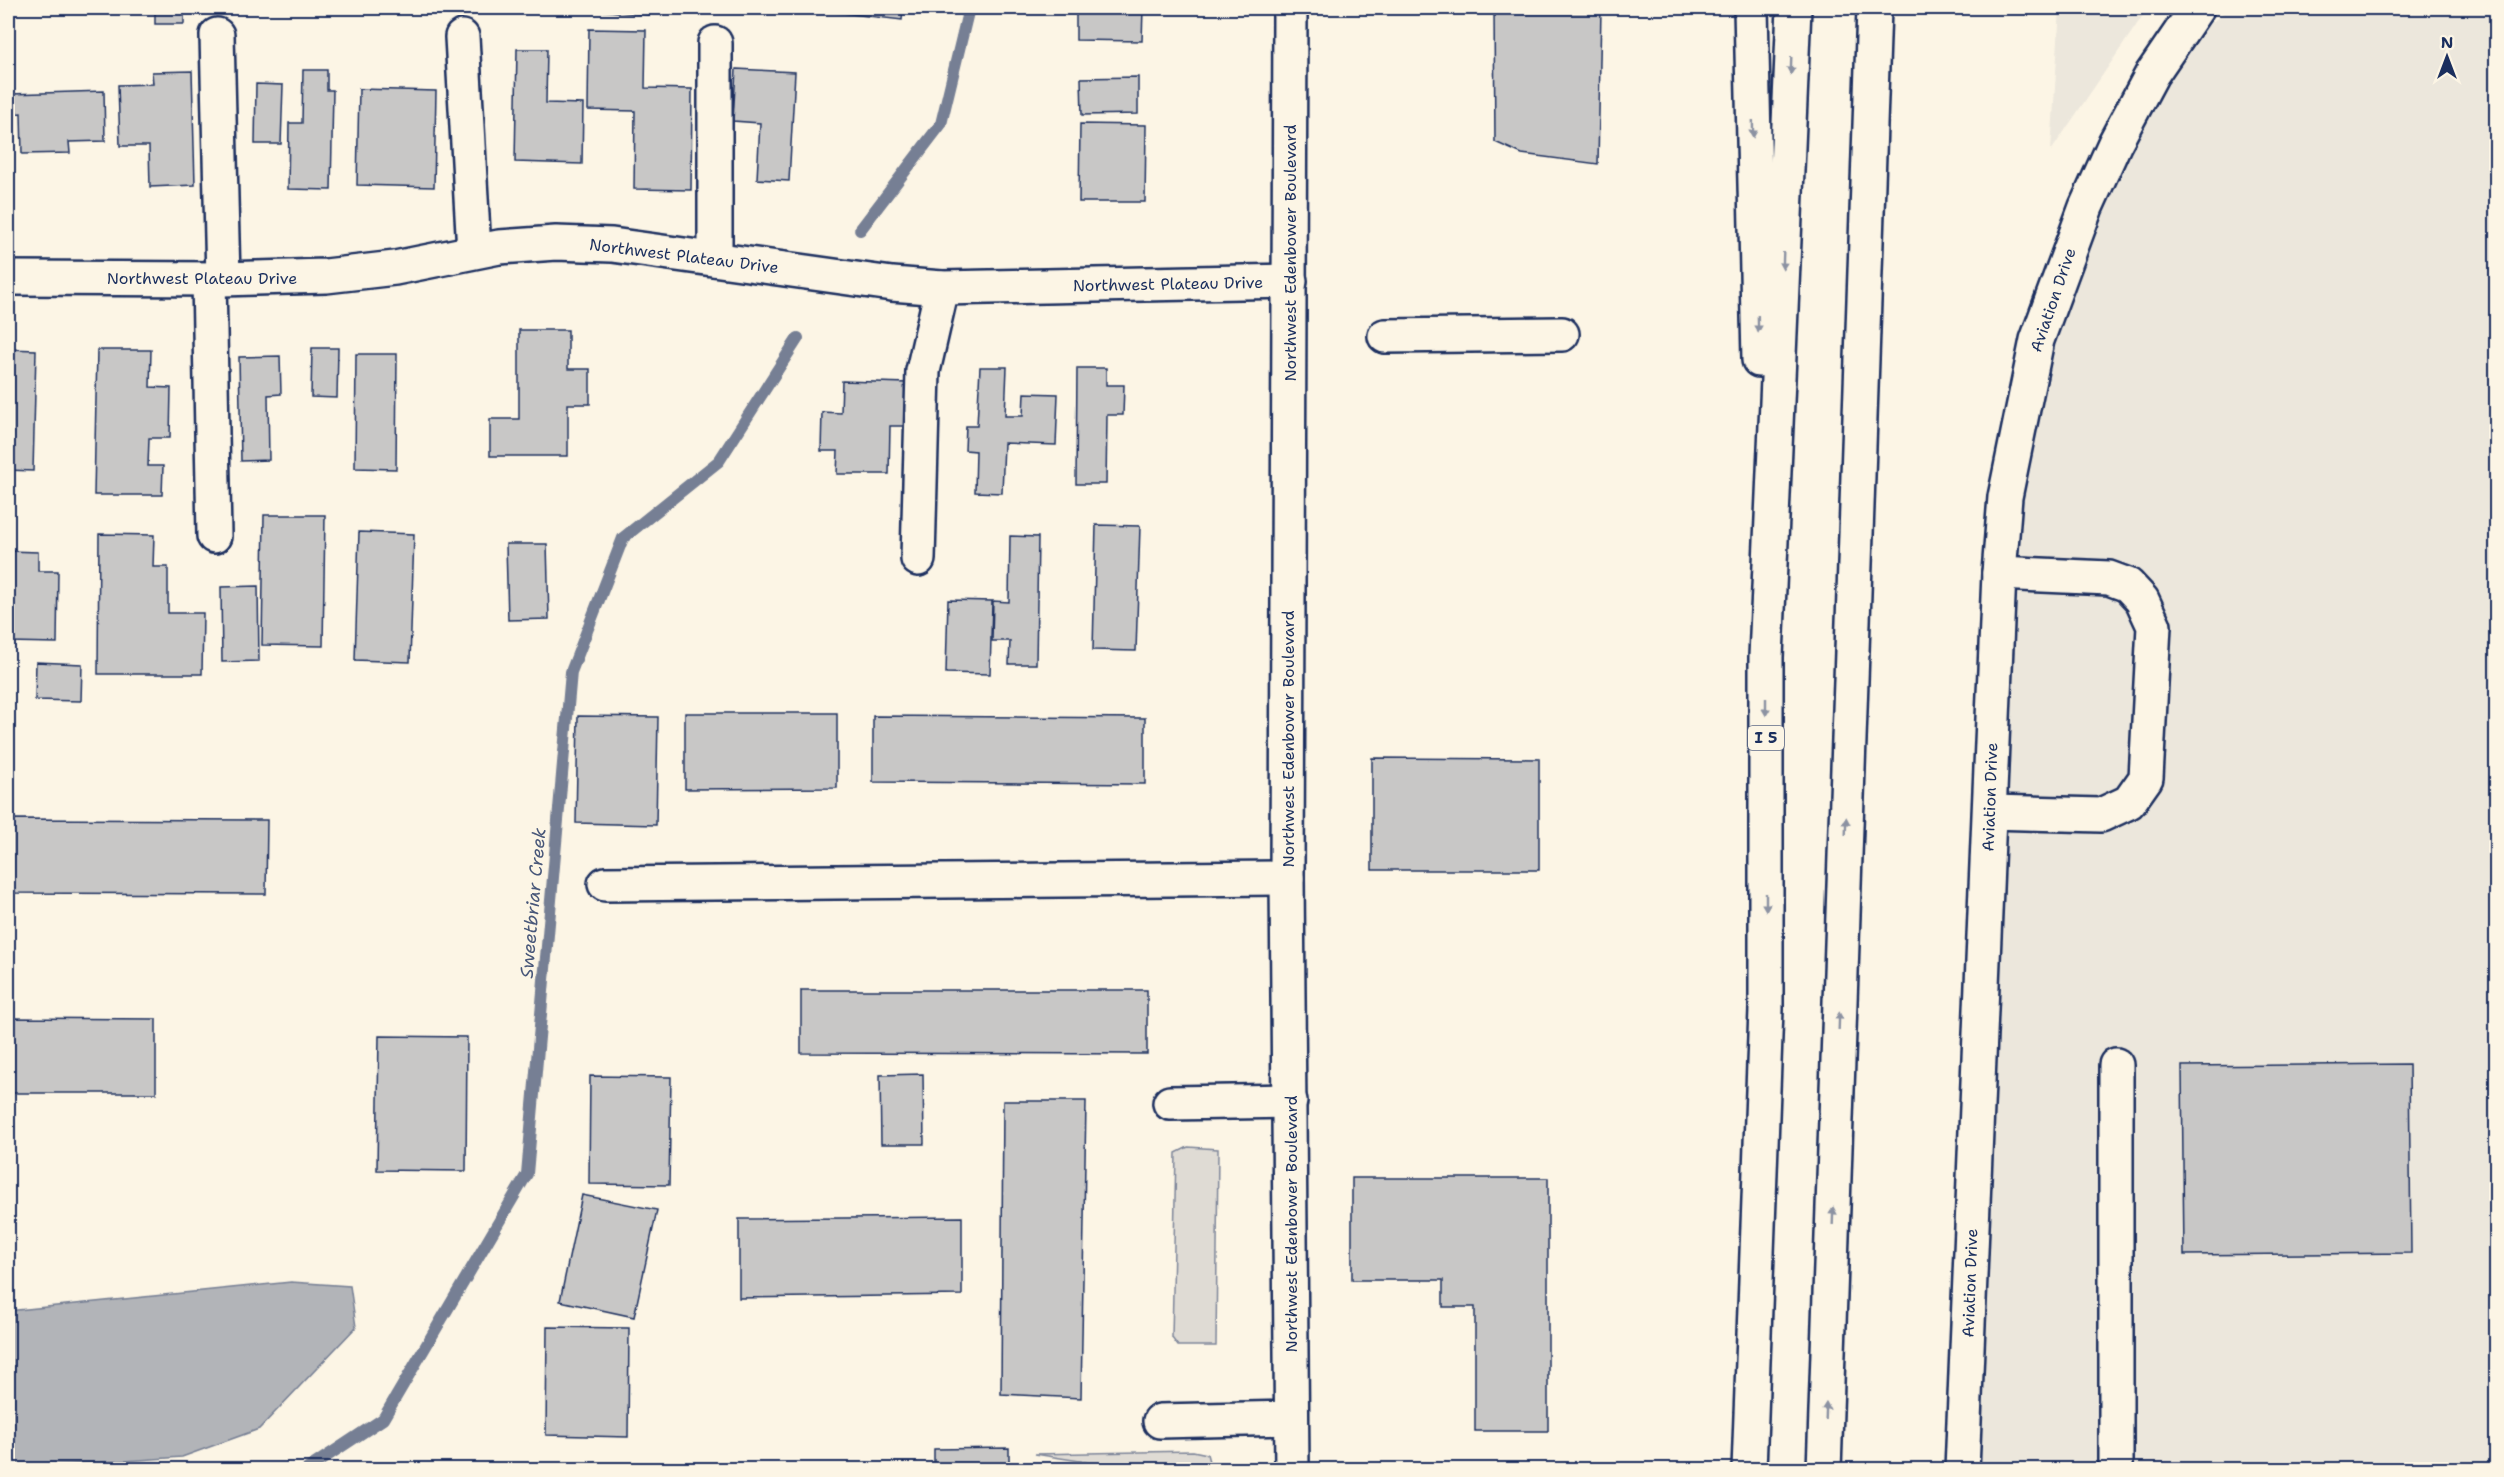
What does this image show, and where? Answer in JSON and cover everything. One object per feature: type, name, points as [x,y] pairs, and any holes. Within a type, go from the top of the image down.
[{"type":"main road","name":"Northwest Edenbower Boulevard","points":[[1290,8],[1287,878],[1292,1470]]},
{"type":"main road","points":[[1751,8],[1767,657]]},
{"type":"main road","name":"I 5","points":[[1749,1470],[1767,1009],[1767,657],[1794,8]]},
{"type":"main road","points":[[1824,1470],[1874,8]]},
{"type":"main road","name":"Aviation Drive","points":[[1962,1470],[1999,573],[2005,497],[2037,340],[2086,207],[2115,143],[2152,74],[2198,8]]},
{"type":"main road","points":[[214,536],[217,34]]},
{"type":"main road","points":[[462,37],[474,251]]},
{"type":"main road","points":[[715,43],[715,259]]},
{"type":"main road","name":"Northwest Plateau Drive","points":[[8,278],[216,279],[326,276],[395,268],[499,247],[556,243],[612,245],[891,284],[942,288],[1290,281]]},
{"type":"main road","points":[[918,559],[922,371],[942,288]]},
{"type":"main road","points":[[1385,336],[1562,334]]},
{"type":"main road","points":[[1990,812],[2101,815],[2129,802],[2146,778],[2154,626],[2142,600],[2128,585],[2109,578],[1999,573]]},
{"type":"main road","points":[[605,884],[1287,878]]},
{"type":"main road","points":[[2116,1065],[2116,1470]]},
{"type":"main road","points":[[1170,1103],[1290,1101]]},
{"type":"main road","points":[[1160,1421],[1291,1418]]},
{"type":"shaded area","points":[[2060,8],[2148,8],[2051,151]]},
{"type":"shaded area","points":[[2229,8],[2496,8],[2496,1469],[1963,1470],[1999,573],[2086,207],[2152,74]]},
{"type":"shaded area","points":[[1188,1147],[1218,1149],[1216,1346],[1178,1346],[1172,1338],[1176,1153]]},
{"type":"shaded area","points":[[291,1282],[350,1286],[356,1327],[259,1429],[182,1457],[8,1469],[8,1311]]},
{"type":"shaded area","points":[[1193,1451],[1207,1454],[1211,1469],[1101,1469],[1086,1462],[1035,1454]]},
{"type":"building","points":[[155,8],[184,8],[184,24],[155,24]]},
{"type":"building","points":[[599,8],[649,8],[649,15],[599,10]]},
{"type":"building","points":[[799,8],[903,8],[902,20]]},
{"type":"building","points":[[1076,8],[1143,8],[1142,41],[1076,40]]},
{"type":"building","points":[[1494,8],[1601,8],[1598,164],[1522,154],[1495,142]]},
{"type":"building","points":[[589,29],[646,30],[645,88],[692,89],[691,190],[634,189],[635,111],[588,110]]},
{"type":"building","points":[[517,49],[547,49],[546,103],[583,104],[582,164],[515,162]]},
{"type":"building","points":[[736,69],[795,72],[789,181],[757,179],[760,123],[733,121]]},
{"type":"building","points":[[303,70],[327,70],[327,90],[333,90],[331,190],[288,189],[289,123],[302,123]]},
{"type":"building","points":[[192,71],[195,185],[150,187],[149,146],[120,146],[118,85],[153,84],[152,72]]},
{"type":"building","points":[[1138,77],[1138,114],[1082,115],[1081,78]]},
{"type":"building","points":[[256,84],[283,85],[281,144],[255,144]]},
{"type":"building","points":[[359,89],[436,91],[434,187],[357,185]]},
{"type":"building","points":[[104,91],[105,141],[69,142],[70,153],[22,154],[21,113],[12,114],[11,94]]},
{"type":"building","points":[[1080,124],[1146,125],[1145,202],[1079,202]]},
{"type":"building","points":[[519,330],[568,330],[568,369],[590,369],[590,404],[568,404],[568,456],[490,456],[490,419],[519,419]]},
{"type":"building","points":[[312,348],[338,348],[337,398],[311,397]]},
{"type":"building","points":[[8,349],[36,350],[33,471],[8,470]]},
{"type":"building","points":[[97,350],[151,350],[150,387],[171,388],[170,438],[149,438],[148,466],[163,466],[162,495],[94,495]]},
{"type":"building","points":[[356,354],[397,354],[396,469],[355,468]]},
{"type":"building","points":[[280,356],[281,394],[268,395],[269,460],[241,461],[239,357]]},
{"type":"building","points":[[980,367],[1007,367],[1005,416],[1023,416],[1024,393],[1058,394],[1056,445],[1004,443],[1002,493],[975,492],[976,451],[965,450],[966,426],[977,426]]},
{"type":"building","points":[[1077,368],[1106,368],[1106,385],[1124,385],[1123,415],[1107,415],[1106,484],[1076,484]]},
{"type":"building","points":[[842,381],[908,383],[907,426],[890,426],[889,474],[837,474],[838,451],[821,451],[822,412],[841,413]]},
{"type":"building","points":[[264,515],[325,515],[323,646],[262,645]]},
{"type":"building","points":[[1096,525],[1140,526],[1136,651],[1093,650]]},
{"type":"building","points":[[359,532],[414,534],[410,662],[355,660]]},
{"type":"building","points":[[99,534],[154,535],[153,567],[168,567],[168,613],[203,613],[202,674],[98,674]]},
{"type":"building","points":[[1010,536],[1038,537],[1036,664],[1009,664],[1010,641],[992,641],[993,601],[1009,602]]},
{"type":"building","points":[[506,544],[547,544],[549,619],[508,620]]},
{"type":"building","points":[[8,551],[38,552],[38,571],[58,571],[57,643],[8,642]]},
{"type":"building","points":[[258,586],[259,661],[222,662],[221,587]]},
{"type":"building","points":[[948,600],[992,601],[990,674],[946,673]]},
{"type":"building","points":[[36,662],[82,664],[81,701],[35,700]]},
{"type":"building","points":[[685,713],[837,713],[837,788],[685,789]]},
{"type":"building","points":[[578,716],[658,717],[656,825],[576,823]]},
{"type":"building","points":[[873,716],[1145,718],[1145,784],[873,782]]},
{"type":"building","points":[[1372,758],[1539,759],[1539,870],[1372,870]]},
{"type":"building","points":[[8,819],[267,820],[266,894],[8,893]]},
{"type":"building","points":[[801,990],[1147,990],[1147,1054],[801,1053]]},
{"type":"building","points":[[8,1018],[156,1019],[156,1093],[8,1093]]},
{"type":"building","points":[[379,1036],[467,1037],[466,1171],[377,1170]]},
{"type":"building","points":[[2409,1064],[2411,1253],[2184,1255],[2182,1066]]},
{"type":"building","points":[[923,1074],[924,1144],[881,1144],[880,1075]]},
{"type":"building","points":[[590,1076],[671,1077],[669,1185],[589,1184]]},
{"type":"building","points":[[1003,1101],[1086,1101],[1081,1398],[1001,1394]]},
{"type":"building","points":[[1352,1178],[1548,1178],[1548,1431],[1475,1431],[1475,1307],[1443,1307],[1443,1280],[1352,1280]]},
{"type":"building","points":[[582,1195],[657,1210],[634,1317],[560,1301]]},
{"type":"building","points":[[962,1217],[962,1295],[739,1298],[739,1219]]},
{"type":"building","points":[[547,1327],[629,1328],[628,1437],[546,1435]]},
{"type":"building","points":[[1009,1448],[1009,1470],[934,1470],[934,1449]]},
{"type":"waterway","name":"Sweetbriar Creek","points":[[860,230],[941,124],[969,8]]},
{"type":"waterway","name":"Sweetbriar Creek","points":[[306,1470],[383,1419],[527,1174],[571,672],[623,538],[719,461],[798,338]]}]
